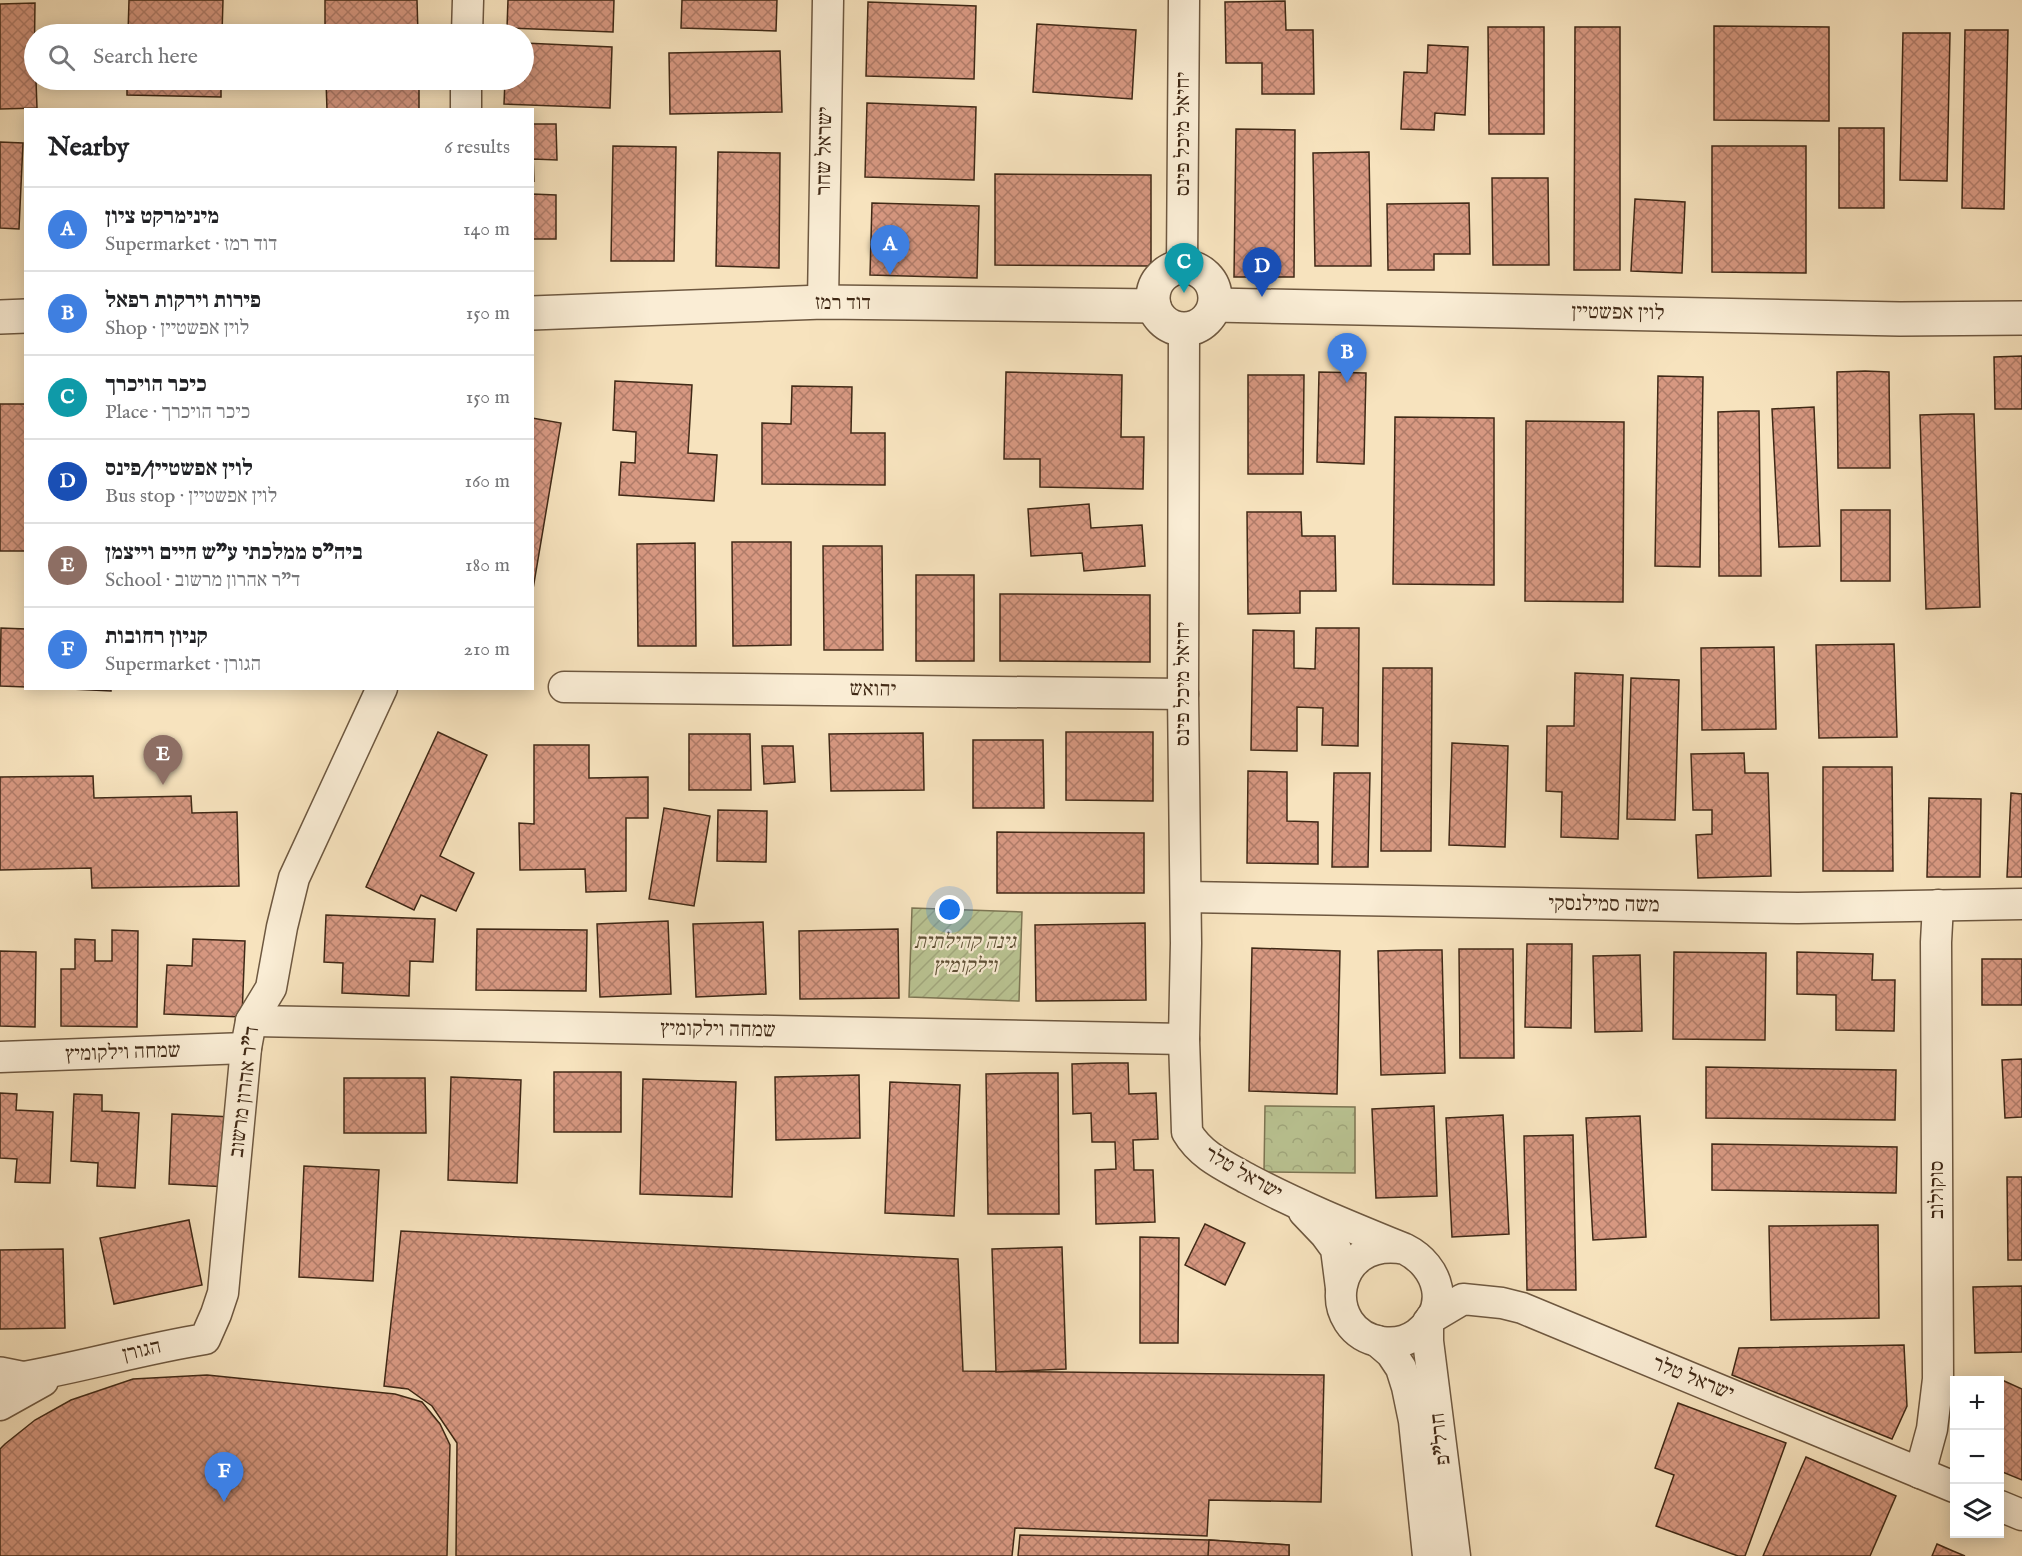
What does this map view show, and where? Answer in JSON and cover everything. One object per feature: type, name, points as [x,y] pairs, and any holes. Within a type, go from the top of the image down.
[{"type":"street","points":[[467,24],[468,0]]},
{"type":"street","name":"ישראל שחר","points":[[823,302],[828,0]]},
{"type":"street","name":"יחיאל מיכל פינס","points":[[1182,267],[1184,0]]},
{"type":"street","points":[[465,108],[466,90]]},
{"type":"street","points":[[1182,267],[1191,268],[1208,278],[1213,286],[1215,305],[1211,315],[1204,323],[1184,330],[1165,323],[1154,306],[1153,295],[1156,284],[1162,276],[1171,270],[1182,267]]},
{"type":"street","name":"דוד רמז","points":[[534,313],[823,302],[1154,306]]},
{"type":"street","name":"לוין אפשטיין","points":[[1215,305],[1900,319],[2022,318]]},
{"type":"street","points":[[0,317],[24,316]]},
{"type":"street","name":"יחיאל מיכל פינס","points":[[1184,330],[1183,694],[1186,897],[1184,1039]]},
{"type":"street","name":"יהואש","points":[[564,687],[1183,694]]},
{"type":"street","name":"ד\"ר אהרון מרשוב","points":[[205,1338],[223,1293],[249,1035],[271,988],[294,878],[381,690]]},
{"type":"street","name":"משה סמילנסקי","points":[[1186,897],[1798,908],[2022,904]]},
{"type":"street","name":"סוקולוב","points":[[1920,1473],[1932,1429],[1938,1379],[1936,958],[1938,905]]},
{"type":"street","name":"שמחה וילקומיץ","points":[[0,1057],[249,1035],[1139,1036],[1184,1039]]},
{"type":"street","name":"ישראל טלר","points":[[1184,1039],[1185,1122],[1193,1143],[1212,1159],[1292,1202],[1405,1249]]},
{"type":"street","name":"ישראל טלר","points":[[1292,1202],[1310,1217],[1336,1249],[1341,1288]]},
{"type":"street","points":[[1390,1246],[1405,1249],[1419,1256],[1429,1267],[1436,1280],[1438,1296],[1435,1311],[1422,1330],[1412,1337],[1401,1342],[1377,1341],[1363,1335],[1349,1321],[1341,1301],[1341,1288],[1345,1274],[1352,1263],[1375,1248],[1390,1246]]},
{"type":"street","name":"ישראל טלר","points":[[1430,1320],[1463,1299],[1503,1303],[1522,1308],[1950,1486]]},
{"type":"street","name":"חרל\"פ","points":[[1430,1320],[1428,1341],[1436,1390],[1455,1556]]},
{"type":"street","name":"הגורן","points":[[7,1378],[79,1366],[205,1338]]},
{"type":"street","name":"חרל\"פ","points":[[1377,1341],[1391,1353],[1401,1368],[1407,1387],[1414,1421],[1428,1556]]},
{"type":"street","name":"הגורן","points":[[0,1405],[38,1383],[79,1366]]},
{"type":"street","points":[[2004,1508],[2022,1515]]},
{"type":"green space","name":"גינה קהילתית וילקומיץ","points":[[912,908],[1022,912],[1019,1001],[909,997]]},
{"type":"green space","points":[[1265,1106],[1355,1107],[1355,1173],[1264,1172]]},
{"type":"building","points":[[129,0],[223,0],[222,24],[128,24]]},
{"type":"building","points":[[325,0],[417,0],[418,24],[325,24]]},
{"type":"building","points":[[508,0],[614,0],[613,32],[534,29],[534,24],[507,24]]},
{"type":"building","points":[[682,0],[777,0],[776,31],[681,28]]},
{"type":"building","points":[[1285,1],[1286,30],[1313,30],[1314,94],[1262,94],[1262,63],[1226,63],[1225,2]]},
{"type":"building","points":[[868,2],[976,6],[974,79],[866,76]]},
{"type":"building","points":[[35,3],[35,24],[24,24],[24,90],[36,90],[37,108],[0,109],[0,4]]},
{"type":"building","points":[[1037,24],[1136,30],[1132,99],[1033,92]]},
{"type":"building","points":[[1714,26],[1829,27],[1829,121],[1714,120]]},
{"type":"building","points":[[1488,27],[1544,27],[1544,134],[1489,134]]},
{"type":"building","points":[[1575,27],[1620,27],[1620,270],[1574,270]]},
{"type":"building","points":[[1965,30],[2008,30],[2004,209],[1962,208]]},
{"type":"building","points":[[1903,33],[1950,33],[1947,181],[1900,180]]},
{"type":"building","points":[[534,43],[612,47],[610,108],[504,104],[505,90],[534,90]]},
{"type":"building","points":[[1428,45],[1468,47],[1465,115],[1435,113],[1434,130],[1401,129],[1404,72],[1427,73]]},
{"type":"building","points":[[780,51],[782,112],[670,114],[669,53]]},
{"type":"building","points":[[127,90],[221,90],[221,97],[127,95]]},
{"type":"building","points":[[326,90],[419,90],[419,108],[327,108]]},
{"type":"building","points":[[867,103],[976,107],[974,180],[865,177]]},
{"type":"building","points":[[534,124],[556,124],[557,160],[534,159]]},
{"type":"building","points":[[1839,128],[1884,128],[1884,208],[1839,208]]},
{"type":"building","points":[[1236,129],[1295,130],[1294,277],[1234,277]]},
{"type":"building","points":[[0,142],[23,143],[19,229],[0,228]]},
{"type":"building","points":[[613,146],[676,147],[674,261],[611,261]]},
{"type":"building","points":[[1712,146],[1806,146],[1806,273],[1712,272]]},
{"type":"building","points":[[718,152],[780,153],[779,268],[716,266]]},
{"type":"building","points":[[1369,152],[1371,266],[1315,266],[1313,153]]},
{"type":"building","points":[[995,174],[1151,175],[1151,266],[995,265]]},
{"type":"building","points":[[1492,178],[1548,178],[1549,265],[1493,265]]},
{"type":"building","points":[[534,194],[556,195],[556,239],[534,239]]},
{"type":"building","points":[[1635,199],[1685,202],[1682,273],[1631,271]]},
{"type":"building","points":[[872,203],[979,206],[977,278],[870,275]]},
{"type":"building","points":[[1469,203],[1470,254],[1434,254],[1434,270],[1388,270],[1387,204]]},
{"type":"building","points":[[2022,356],[2022,409],[1995,409],[1994,357]]},
{"type":"building","points":[[1006,372],[1122,375],[1121,437],[1144,437],[1143,489],[1040,487],[1040,459],[1004,459]]},
{"type":"building","points":[[1319,372],[1366,373],[1364,464],[1317,462]]},
{"type":"building","points":[[1837,372],[1889,372],[1890,468],[1838,468]]},
{"type":"building","points":[[1248,375],[1304,375],[1303,474],[1248,474]]},
{"type":"building","points":[[1658,376],[1703,377],[1700,567],[1655,566]]},
{"type":"building","points":[[615,381],[692,385],[688,453],[717,455],[714,501],[619,495],[621,462],[635,463],[636,432],[613,430]]},
{"type":"building","points":[[792,386],[852,387],[851,433],[885,433],[885,485],[762,484],[762,423],[791,424]]},
{"type":"building","points":[[0,404],[24,404],[24,551],[0,551]]},
{"type":"building","points":[[1814,407],[1820,546],[1779,547],[1772,409]]},
{"type":"building","points":[[1759,411],[1761,576],[1719,576],[1718,412]]},
{"type":"building","points":[[1974,414],[1980,607],[1926,609],[1920,415]]},
{"type":"building","points":[[1395,417],[1494,418],[1494,585],[1393,584]]},
{"type":"building","points":[[534,418],[561,423],[534,583]]},
{"type":"building","points":[[1526,421],[1624,422],[1623,602],[1525,601]]},
{"type":"building","points":[[1089,504],[1091,528],[1142,525],[1145,566],[1084,571],[1082,553],[1031,556],[1028,509]]},
{"type":"building","points":[[1841,510],[1890,510],[1890,581],[1841,581]]},
{"type":"building","points":[[1247,512],[1301,512],[1302,536],[1335,536],[1336,591],[1300,591],[1300,613],[1248,614]]},
{"type":"building","points":[[732,542],[791,542],[791,645],[733,646]]},
{"type":"building","points":[[695,543],[696,646],[638,646],[637,544]]},
{"type":"building","points":[[823,546],[882,546],[883,650],[824,650]]},
{"type":"building","points":[[916,575],[974,575],[974,661],[916,661]]},
{"type":"building","points":[[1000,594],[1150,595],[1150,662],[1000,661]]},
{"type":"building","points":[[1,628],[24,629],[24,687],[0,686]]},
{"type":"building","points":[[1316,628],[1359,628],[1358,746],[1322,745],[1323,708],[1297,707],[1297,751],[1251,750],[1253,630],[1294,631],[1294,668],[1315,669]]},
{"type":"building","points":[[1894,644],[1897,737],[1819,738],[1816,645]]},
{"type":"building","points":[[1774,647],[1776,729],[1702,730],[1701,648]]},
{"type":"building","points":[[1383,668],[1432,668],[1431,851],[1381,851]]},
{"type":"building","points":[[1575,673],[1623,675],[1618,839],[1561,837],[1562,792],[1546,791],[1547,726],[1574,726]]},
{"type":"building","points":[[1631,678],[1679,680],[1675,820],[1627,819]]},
{"type":"building","points":[[438,732],[487,755],[440,856],[474,873],[456,911],[421,895],[414,910],[366,887]]},
{"type":"building","points":[[1066,732],[1153,732],[1153,801],[1066,800]]},
{"type":"building","points":[[923,733],[924,790],[831,791],[829,734]]},
{"type":"building","points":[[689,734],[750,734],[751,790],[689,790]]},
{"type":"building","points":[[973,740],[1043,740],[1044,808],[973,808]]},
{"type":"building","points":[[1452,743],[1508,746],[1505,847],[1449,845]]},
{"type":"building","points":[[534,745],[589,745],[589,778],[648,777],[648,818],[626,818],[626,891],[586,892],[585,869],[520,870],[519,823],[534,824]]},
{"type":"building","points":[[762,746],[793,746],[795,782],[764,784]]},
{"type":"building","points":[[1744,753],[1745,773],[1768,773],[1771,876],[1698,878],[1696,835],[1712,834],[1712,810],[1693,810],[1691,754]]},
{"type":"building","points":[[1823,767],[1892,767],[1893,871],[1823,871]]},
{"type":"building","points":[[1248,771],[1287,772],[1287,821],[1318,822],[1318,864],[1247,863]]},
{"type":"building","points":[[1334,773],[1370,773],[1368,867],[1332,867]]},
{"type":"building","points":[[93,776],[94,798],[191,796],[192,813],[237,812],[239,886],[92,888],[91,868],[0,870],[0,777]]},
{"type":"building","points":[[2011,793],[2022,794],[2022,877],[2007,877]]},
{"type":"building","points":[[1929,798],[1981,799],[1980,877],[1927,877]]},
{"type":"building","points":[[664,808],[710,816],[694,906],[649,899]]},
{"type":"building","points":[[718,810],[767,811],[766,862],[717,861]]},
{"type":"building","points":[[997,832],[1144,833],[1144,893],[997,893]]},
{"type":"building","points":[[326,915],[435,919],[433,962],[410,961],[409,996],[342,993],[343,963],[324,962]]},
{"type":"building","points":[[668,921],[671,994],[600,997],[597,924]]},
{"type":"building","points":[[763,922],[766,994],[696,997],[693,924]]},
{"type":"building","points":[[1145,923],[1146,1000],[1036,1001],[1035,925]]},
{"type":"building","points":[[477,929],[587,930],[586,991],[476,990]]},
{"type":"building","points":[[898,929],[899,998],[800,999],[799,931]]},
{"type":"building","points":[[112,930],[138,931],[137,1027],[61,1026],[61,969],[75,969],[75,939],[95,940],[95,961],[112,961]]},
{"type":"building","points":[[193,939],[245,941],[242,1017],[164,1014],[167,965],[192,966]]},
{"type":"building","points":[[1527,944],[1572,944],[1571,1028],[1525,1027]]},
{"type":"building","points":[[1252,948],[1340,951],[1337,1094],[1249,1091]]},
{"type":"building","points":[[1459,949],[1513,949],[1514,1058],[1460,1058]]},
{"type":"building","points":[[1442,950],[1445,1073],[1381,1075],[1378,951]]},
{"type":"building","points":[[0,951],[36,952],[35,1027],[0,1026]]},
{"type":"building","points":[[1674,952],[1766,953],[1765,1040],[1673,1039]]},
{"type":"building","points":[[1797,952],[1873,954],[1872,980],[1895,980],[1894,1031],[1836,1030],[1836,995],[1797,994]]},
{"type":"building","points":[[1640,955],[1642,1031],[1595,1032],[1593,956]]},
{"type":"building","points":[[1982,959],[2022,959],[2022,1005],[1982,1005]]},
{"type":"building","points":[[2022,1059],[2022,1117],[2005,1118],[2002,1060]]},
{"type":"building","points":[[1128,1063],[1129,1094],[1156,1093],[1158,1139],[1133,1140],[1134,1170],[1153,1170],[1155,1222],[1096,1224],[1095,1170],[1116,1169],[1115,1142],[1092,1142],[1091,1113],[1073,1114],[1072,1064]]},
{"type":"building","points":[[1706,1067],[1896,1070],[1895,1120],[1706,1118]]},
{"type":"building","points":[[554,1072],[621,1072],[621,1132],[554,1132]]},
{"type":"building","points":[[1058,1073],[1059,1214],[988,1214],[986,1074]]},
{"type":"building","points":[[859,1075],[860,1138],[776,1140],[775,1077]]},
{"type":"building","points":[[451,1077],[521,1080],[517,1183],[448,1180]]},
{"type":"building","points":[[344,1078],[425,1078],[426,1133],[344,1133]]},
{"type":"building","points":[[643,1079],[736,1082],[732,1197],[640,1194]]},
{"type":"building","points":[[890,1082],[960,1085],[954,1216],[885,1213]]},
{"type":"building","points":[[0,1093],[17,1094],[16,1110],[53,1112],[50,1183],[15,1182],[17,1159],[0,1158]]},
{"type":"building","points":[[74,1094],[102,1095],[102,1111],[139,1113],[135,1188],[97,1186],[98,1163],[71,1161]]},
{"type":"building","points":[[1434,1106],[1437,1196],[1376,1198],[1372,1109]]},
{"type":"building","points":[[172,1114],[232,1117],[229,1187],[169,1184]]},
{"type":"building","points":[[1503,1115],[1509,1234],[1452,1237],[1446,1118]]},
{"type":"building","points":[[1640,1116],[1646,1237],[1593,1240],[1586,1118]]},
{"type":"building","points":[[1573,1135],[1576,1290],[1527,1290],[1524,1136]]},
{"type":"building","points":[[1712,1144],[1897,1147],[1896,1193],[1712,1190]]},
{"type":"building","points":[[304,1166],[379,1170],[373,1281],[299,1277]]},
{"type":"building","points":[[2007,1177],[2022,1177],[2022,1260],[2008,1260]]},
{"type":"building","points":[[189,1220],[202,1285],[114,1304],[100,1238]]},
{"type":"building","points":[[1205,1224],[1245,1243],[1225,1285],[1185,1265]]},
{"type":"building","points":[[1878,1225],[1879,1318],[1771,1320],[1769,1226]]},
{"type":"building","points":[[401,1231],[958,1259],[963,1371],[1324,1375],[1321,1502],[1209,1500],[1207,1536],[1015,1528],[1012,1556],[456,1556],[457,1443],[432,1406],[408,1389],[384,1386]]},
{"type":"building","points":[[1140,1237],[1179,1238],[1178,1343],[1140,1343]]},
{"type":"building","points":[[1062,1247],[1066,1369],[996,1372],[992,1249]]},
{"type":"building","points":[[63,1249],[65,1328],[0,1329],[0,1250]]},
{"type":"building","points":[[2022,1286],[2022,1352],[1975,1353],[1973,1287]]},
{"type":"building","points":[[1904,1345],[1907,1406],[1892,1439],[1732,1375],[1739,1348]]},
{"type":"building","points":[[207,1375],[395,1394],[422,1402],[440,1424],[450,1445],[447,1556],[0,1556],[0,1449],[5,1444],[35,1420],[71,1400],[133,1379]]},
{"type":"building","points":[[2004,1381],[2022,1389],[2022,1480],[2004,1473]]},
{"type":"building","points":[[1678,1403],[1786,1443],[1745,1556],[1738,1556],[1656,1526],[1674,1475],[1655,1468]]},
{"type":"building","points":[[1806,1457],[1896,1496],[1870,1556],[1763,1556]]},
{"type":"building","points":[[1020,1535],[1209,1540],[1289,1545],[1289,1556],[1018,1556]]},
{"type":"building","points":[[1209,1540],[1289,1545],[1289,1556],[1208,1556]]},
{"type":"building","points":[[1937,1544],[1953,1551],[1965,1556],[1932,1556]]},
{"type":"place","name":"מינימרקט ציון","points":[[890,275]]},
{"type":"place","name":"כיכר הויכרך","points":[[1184,293]]},
{"type":"place","name":"לוין אפשטיין/פינס","points":[[1262,297]]},
{"type":"place","name":"פירות וירקות רפאל","points":[[1347,383]]},
{"type":"place","name":"ביה\"ס ממלכתי ע\"ש חיים וייצמן","points":[[163,785]]},
{"type":"place","name":"קניון רחובות","points":[[224,1502]]}]
